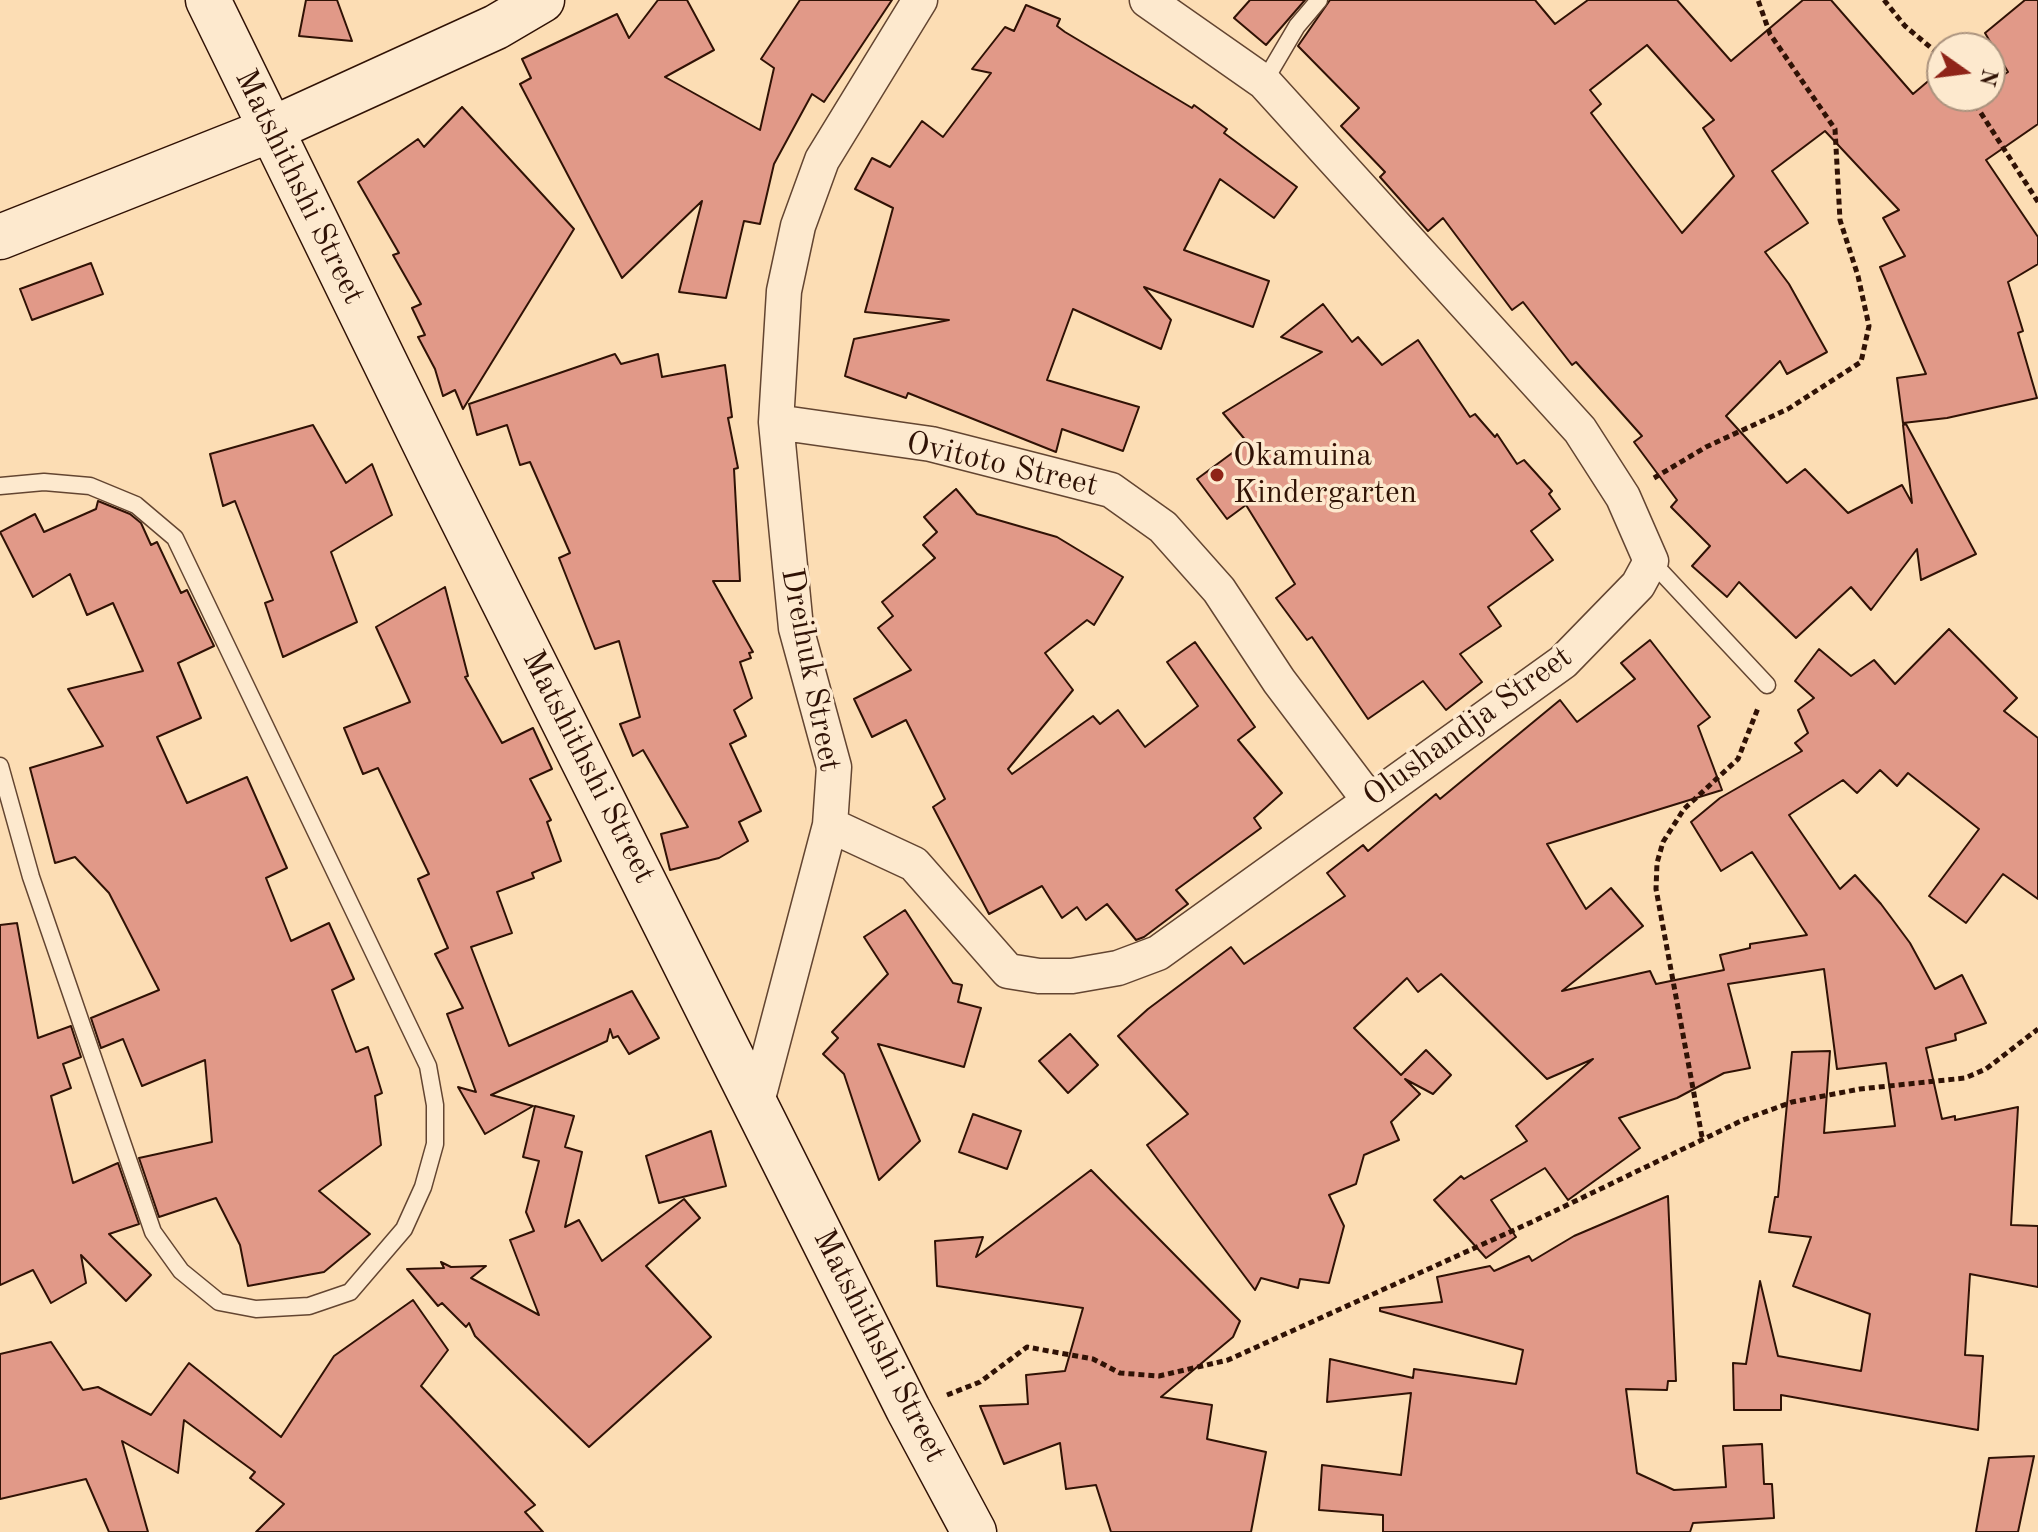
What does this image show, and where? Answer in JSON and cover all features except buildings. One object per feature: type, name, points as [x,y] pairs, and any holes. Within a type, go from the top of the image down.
[{"type":"main road","name":"Matshithshi Street","points":[[208,0],[908,1409],[974,1532]]},
{"type":"main road","points":[[0,237],[270,130],[496,27],[542,0]]},
{"type":"street","name":"Dreihuk Street","points":[[757,1102],[830,825],[834,767],[796,628],[776,422],[784,291],[798,226],[822,160],[920,0]]},
{"type":"street","points":[[1147,0],[1264,82],[1580,430],[1623,497],[1651,561]]},
{"type":"street","name":"Ovitoto Street","points":[[776,422],[931,444],[1111,490],[1163,527],[1219,590],[1279,681],[1369,800]]},
{"type":"street","name":"Olushandja Street","points":[[830,825],[914,864],[1008,971],[1039,976],[1072,976],[1118,968],[1158,953],[1563,662],[1638,585],[1651,561]]},
{"type":"lane","points":[[1264,82],[1297,26],[1319,0]]},
{"type":"lane","points":[[0,486],[44,482],[90,486],[136,505],[175,538],[428,1066],[435,1105],[435,1144],[423,1187],[404,1229],[350,1292],[309,1306],[256,1309],[219,1302],[181,1271],[153,1232],[31,877],[0,766]]},
{"type":"lane","points":[[1651,561],[1767,685]]},
{"type":"path","points":[[1623,497],[1706,447],[1788,409],[1861,362],[1869,326],[1858,276],[1840,220],[1835,129],[1770,34],[1758,0]]},
{"type":"path","points":[[1884,0],[1905,26],[1926,44]]},
{"type":"path","points":[[1980,112],[2038,202]]},
{"type":"path","points":[[1702,1137],[1656,889],[1657,863],[1663,842],[1684,809],[1738,759],[1767,685]]},
{"type":"path","points":[[908,1409],[980,1382],[1027,1347],[1093,1359],[1120,1373],[1159,1376],[1228,1360],[1534,1221],[1702,1137],[1792,1102],[1860,1089],[1965,1078],[1986,1069],[2038,1029]]},
{"type":"place","name":"Okamuina Kindergarten","points":[[1217,475]]}]
